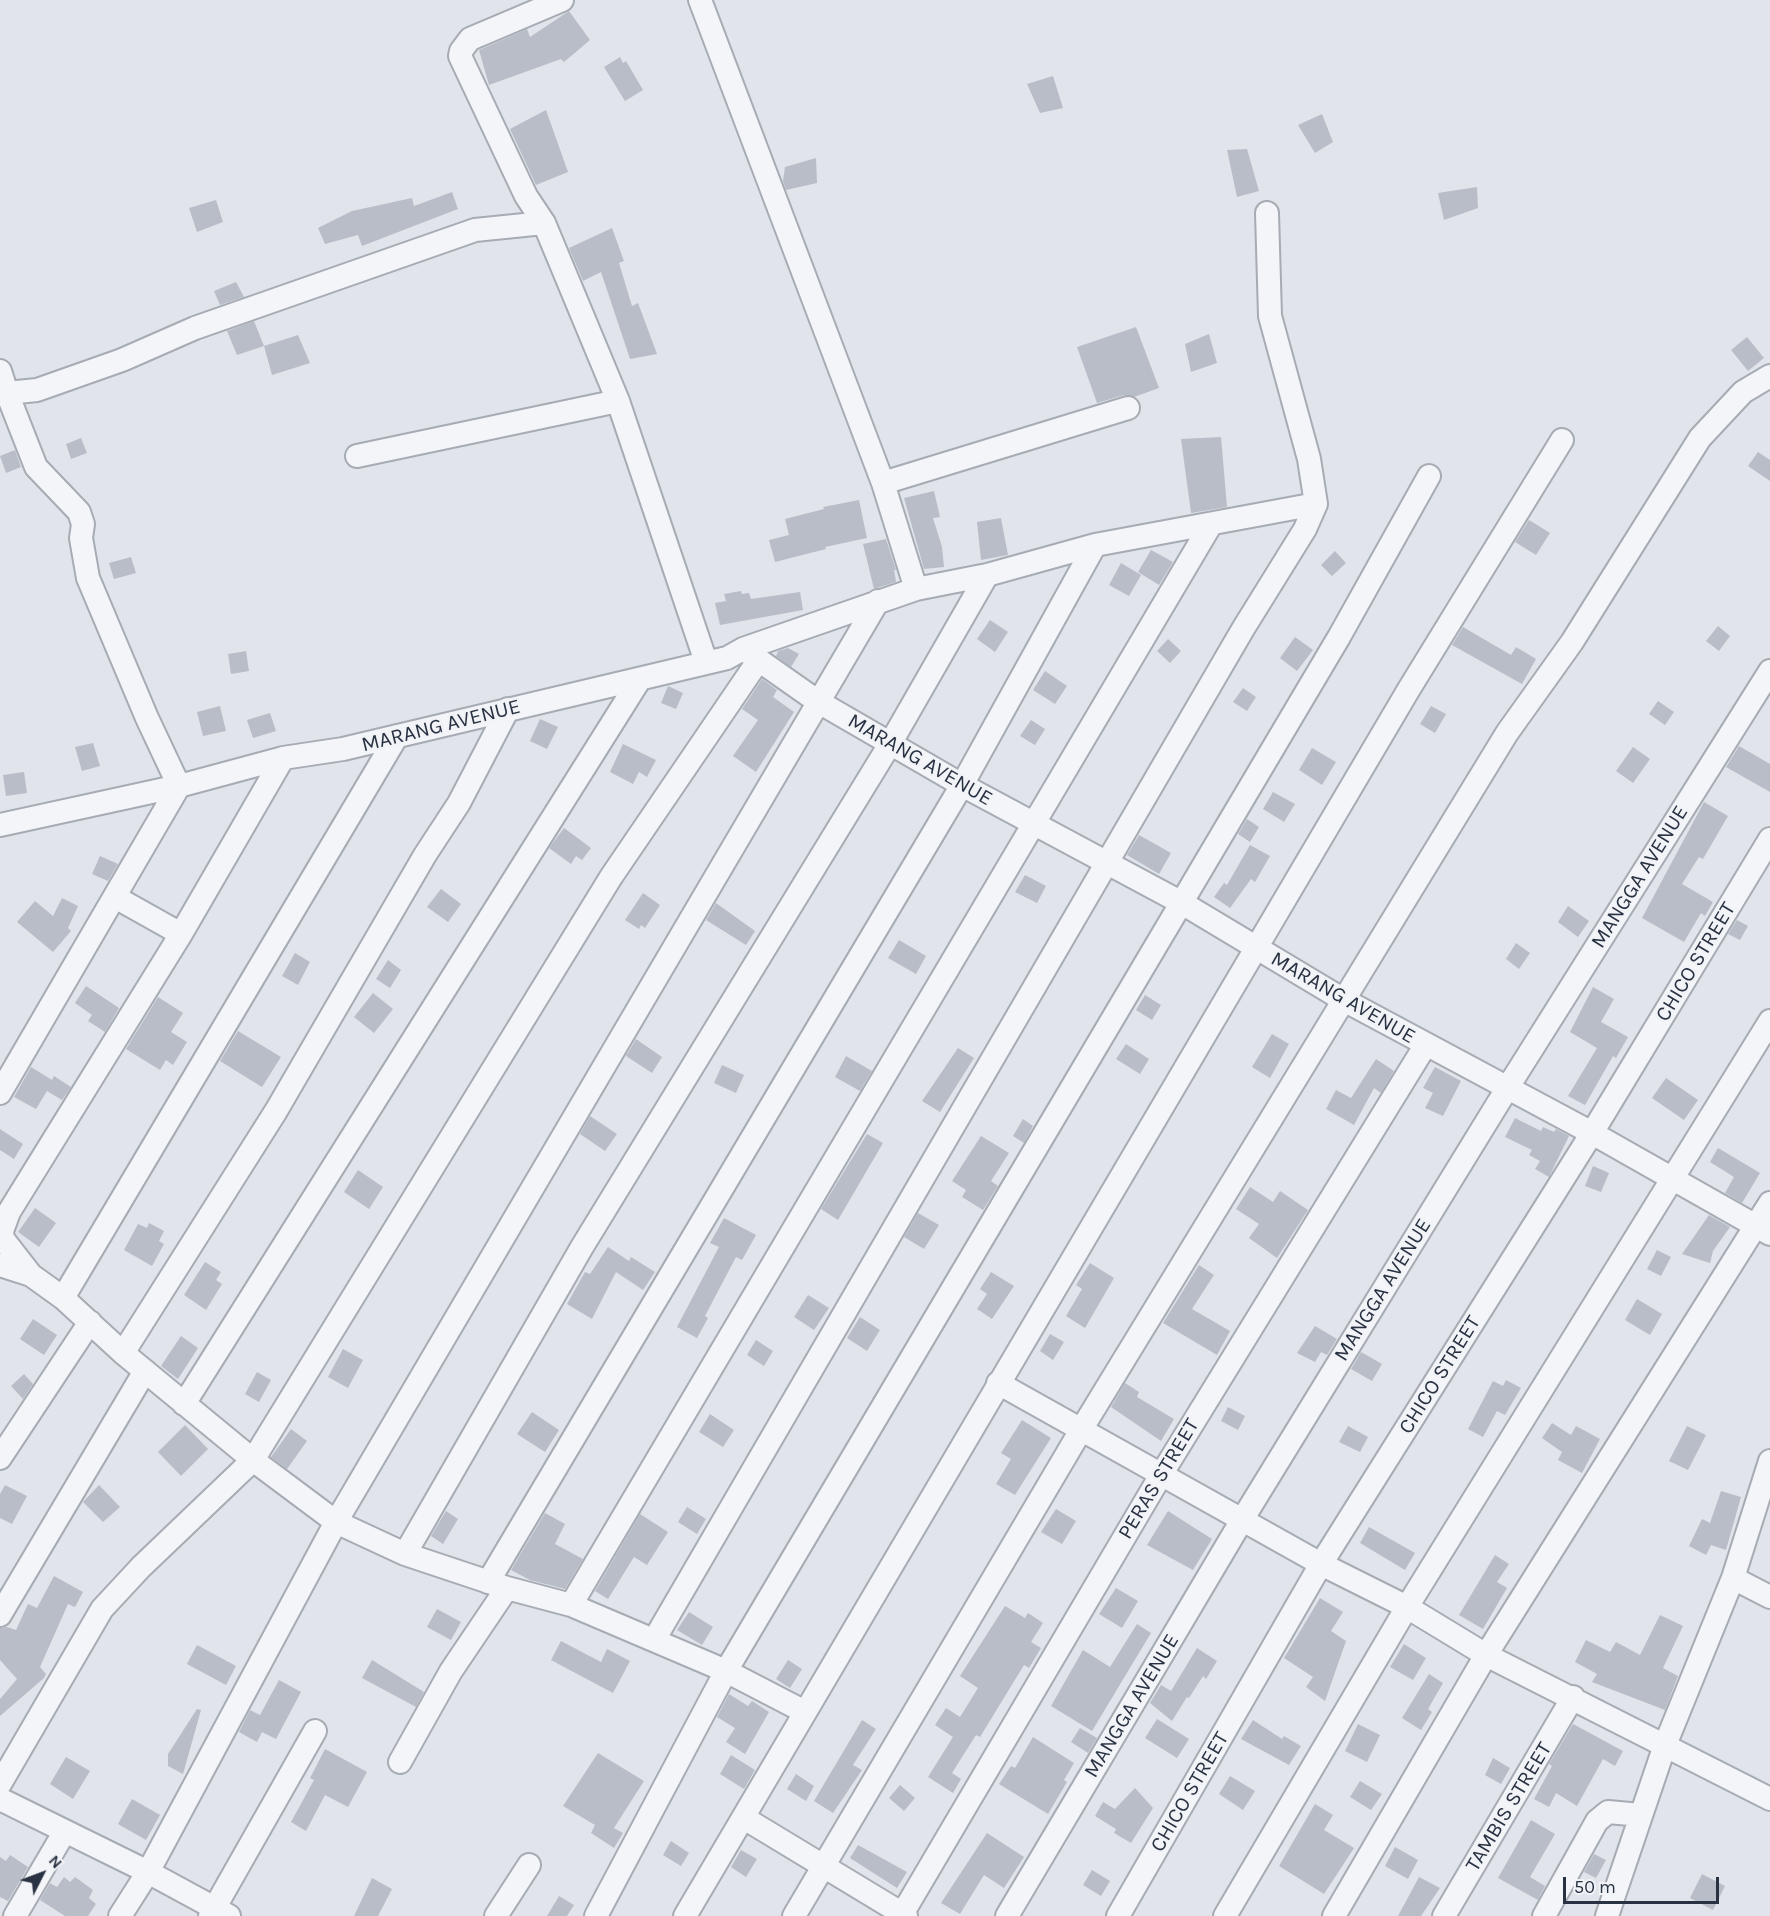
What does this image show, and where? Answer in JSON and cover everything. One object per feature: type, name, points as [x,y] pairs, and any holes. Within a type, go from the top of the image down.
[{"type":"street","points":[[562,0],[470,39],[460,56],[526,196],[544,223],[618,401],[706,662]]},
{"type":"street","points":[[700,0],[883,483],[916,590]]},
{"type":"street","points":[[654,1640],[1243,629],[1305,529],[1316,504],[1310,459],[1270,316],[1267,213]]},
{"type":"street","points":[[7,393],[37,390],[122,360],[195,328],[475,230],[544,223]]},
{"type":"street","points":[[0,370],[36,466],[79,512],[83,524],[81,538],[88,578],[147,718],[179,786],[0,1093]]},
{"type":"street","points":[[794,1916],[1081,1430],[1342,999],[1507,733],[1572,642],[1694,446],[1735,399],[1755,383],[1770,376]]},
{"type":"street","points":[[357,456],[618,401]]},
{"type":"street","points":[[883,483],[1128,408]]},
{"type":"street","points":[[685,1916],[1409,689],[1562,440]]},
{"type":"street","points":[[596,1916],[726,1671],[1339,637],[1429,476]]},
{"type":"street","points":[[0,1784],[102,1609],[141,1567],[253,1460],[750,655],[878,601],[916,590],[987,575],[1095,545],[1210,526],[1316,504]]},
{"type":"street","points":[[571,1605],[1210,526]]},
{"type":"street","points":[[400,1762],[498,1585],[962,785],[1095,545]]},
{"type":"street","points":[[405,1554],[582,1247],[890,744],[987,575]]},
{"type":"street","points":[[120,1916],[148,1872],[336,1522],[817,701],[878,601]]},
{"type":"street","name":"MARANG AVENUE","points":[[0,825],[179,786],[283,759],[343,749],[706,662],[750,655],[817,701],[962,785],[1182,903],[1425,1046],[1508,1087],[1673,1178],[1763,1231]]},
{"type":"street","name":"MANGGA AVENUE","points":[[1007,1916],[1242,1520],[1508,1087],[1770,671]]},
{"type":"street","points":[[184,1404],[640,679]]},
{"type":"street","points":[[123,1353],[276,1111],[425,855],[459,803],[508,709]]},
{"type":"street","points":[[63,1298],[397,736]]},
{"type":"street","points":[[283,759],[181,934],[9,1212],[2,1231],[3,1239],[31,1275],[63,1298],[123,1353],[253,1460],[336,1522],[405,1554],[498,1585],[571,1605],[726,1671],[806,1712]]},
{"type":"street","name":"CHICO STREET","points":[[1119,1916],[1321,1564],[1592,1133],[1770,839]]},
{"type":"street","points":[[115,897],[181,934]]},
{"type":"street","points":[[1225,1916],[1407,1607],[1770,1021]]},
{"type":"street","name":"PERAS STREET","points":[[903,1915],[1161,1475],[1425,1046]]},
{"type":"street","points":[[1334,1916],[1486,1655],[1763,1231],[1770,1203]]},
{"type":"street","points":[[0,1265],[31,1275]]},
{"type":"street","points":[[0,1458],[90,1322]]},
{"type":"street","points":[[0,1615],[145,1371]]},
{"type":"street","points":[[998,1383],[1321,1564],[1407,1607],[1486,1655],[1770,1798]]},
{"type":"street","points":[[1606,1916],[1665,1744],[1733,1578],[1770,1461]]},
{"type":"street","points":[[1733,1578],[1770,1598]]},
{"type":"street","name":"TAMBIS STREET","points":[[1444,1916],[1573,1697]]},
{"type":"street","points":[[0,1799],[148,1872],[218,1914],[315,1731]]},
{"type":"street","points":[[1544,1916],[1597,1821],[1608,1812],[1641,1815]]},
{"type":"street","points":[[744,1818],[903,1915]]},
{"type":"street","points":[[15,1916],[65,1831]]},
{"type":"street","points":[[496,1916],[529,1865]]},
{"type":"building","points":[[569,11],[590,40],[564,62],[561,59],[489,85],[479,50],[527,29],[530,37]]},
{"type":"building","points":[[620,57],[623,63],[626,61],[643,90],[625,101],[604,67]]},
{"type":"building","points":[[1053,76],[1063,108],[1040,113],[1027,84]]},
{"type":"building","points":[[546,110],[568,172],[536,185],[510,129]]},
{"type":"building","points":[[1322,114],[1333,142],[1315,153],[1298,125]]},
{"type":"building","points":[[1247,149],[1259,191],[1237,197],[1227,150]]},
{"type":"building","points":[[816,158],[817,183],[786,190],[783,181],[785,167]]},
{"type":"building","points":[[1477,187],[1478,208],[1444,220],[1438,193]]},
{"type":"building","points":[[452,192],[458,209],[362,246],[358,235],[325,244],[318,228],[352,211],[412,198],[414,206]]},
{"type":"building","points":[[216,200],[223,222],[197,232],[189,208]]},
{"type":"building","points":[[612,228],[624,261],[619,263],[632,306],[638,303],[657,354],[630,359],[601,272],[583,281],[569,248]]},
{"type":"building","points":[[236,282],[244,297],[220,305],[214,291]]},
{"type":"building","points":[[254,321],[264,346],[237,355],[227,331]]},
{"type":"building","points":[[1136,327],[1159,388],[1134,397],[1124,395],[1097,403],[1077,347]]},
{"type":"building","points":[[1209,334],[1217,363],[1191,372],[1185,344]]},
{"type":"building","points":[[298,335],[310,363],[272,375],[264,346]]},
{"type":"building","points":[[1747,337],[1764,358],[1748,371],[1731,350]]},
{"type":"building","points":[[1221,437],[1227,507],[1191,513],[1181,439]]},
{"type":"building","points":[[81,438],[87,453],[71,459],[66,444]]},
{"type":"building","points":[[15,450],[21,467],[6,473],[0,456]]},
{"type":"building","points":[[1758,452],[1770,460],[1770,481],[1748,466]]},
{"type":"building","points":[[934,491],[940,517],[933,518],[942,547],[944,567],[924,569],[904,498]]},
{"type":"building","points":[[859,500],[867,538],[825,547],[826,549],[775,562],[769,540],[789,535],[785,519],[824,509],[823,507]]},
{"type":"building","points":[[1001,518],[1008,555],[981,560],[977,522]]},
{"type":"building","points":[[1529,520],[1550,533],[1536,555],[1515,542]]},
{"type":"building","points":[[886,539],[896,570],[894,570],[896,582],[874,589],[863,544]]},
{"type":"building","points":[[1151,550],[1173,562],[1159,585],[1138,572]]},
{"type":"building","points":[[1335,551],[1346,563],[1332,576],[1321,565]]},
{"type":"building","points":[[131,557],[136,573],[114,579],[109,563]]},
{"type":"building","points":[[1121,563],[1141,575],[1129,596],[1109,585]]},
{"type":"building","points":[[741,591],[742,594],[749,593],[751,599],[800,592],[803,610],[720,625],[715,603],[726,601],[724,594]]},
{"type":"building","points":[[990,620],[1008,632],[995,652],[977,639]]},
{"type":"building","points":[[1718,626],[1730,636],[1719,651],[1706,641]]},
{"type":"building","points":[[1463,627],[1511,655],[1516,647],[1536,659],[1522,684],[1452,645]]},
{"type":"building","points":[[1295,637],[1313,650],[1297,671],[1280,658]]},
{"type":"building","points":[[1168,639],[1181,651],[1170,663],[1157,651]]},
{"type":"building","points":[[788,648],[799,654],[791,667],[776,656],[778,651]]},
{"type":"building","points":[[246,651],[249,671],[231,674],[228,654]]},
{"type":"building","points":[[1045,671],[1067,686],[1055,704],[1033,690]]},
{"type":"building","points":[[762,679],[777,690],[773,697],[794,712],[756,772],[733,756],[758,720],[742,709]]},
{"type":"building","points":[[668,686],[683,693],[676,709],[661,703]]},
{"type":"building","points":[[1243,688],[1256,697],[1247,711],[1233,702]]},
{"type":"building","points":[[1658,701],[1674,712],[1665,725],[1649,714]]},
{"type":"building","points":[[220,706],[226,731],[203,736],[197,712]]},
{"type":"building","points":[[1431,706],[1446,714],[1435,733],[1420,724]]},
{"type":"building","points":[[270,713],[276,731],[253,738],[247,720]]},
{"type":"building","points":[[540,719],[558,727],[547,749],[530,741]]},
{"type":"building","points":[[1031,720],[1045,729],[1035,745],[1020,736]]},
{"type":"building","points":[[93,743],[100,766],[82,771],[75,747]]},
{"type":"building","points":[[623,744],[656,760],[647,777],[639,772],[633,784],[610,772]]},
{"type":"building","points":[[1739,746],[1770,764],[1770,792],[1726,767]]},
{"type":"building","points":[[1633,747],[1650,759],[1633,783],[1616,771]]},
{"type":"building","points":[[1312,748],[1336,762],[1322,785],[1299,770]]},
{"type":"building","points":[[24,772],[27,793],[6,796],[3,775]]},
{"type":"building","points":[[1273,792],[1295,804],[1284,822],[1263,809]]},
{"type":"building","points":[[1704,802],[1728,816],[1703,859],[1699,857],[1682,884],[1713,902],[1705,916],[1701,913],[1684,942],[1642,918]]},
{"type":"building","points":[[1247,819],[1259,827],[1250,842],[1238,834]]},
{"type":"building","points":[[564,828],[591,848],[582,860],[576,856],[571,864],[549,848]]},
{"type":"building","points":[[1139,835],[1171,853],[1159,874],[1127,855]]},
{"type":"building","points":[[1250,845],[1270,856],[1255,882],[1251,879],[1230,908],[1214,897],[1224,883],[1227,885]]},
{"type":"building","points":[[100,856],[118,864],[108,881],[92,874]]},
{"type":"building","points":[[1025,875],[1046,886],[1037,903],[1015,892]]},
{"type":"building","points":[[441,889],[461,904],[448,922],[427,907]]},
{"type":"building","points":[[643,893],[660,905],[645,928],[641,925],[639,929],[625,920]]},
{"type":"building","points":[[62,898],[78,906],[68,928],[71,931],[53,952],[17,922],[35,901],[53,916]]},
{"type":"building","points":[[716,903],[755,931],[746,945],[706,920]]},
{"type":"building","points":[[1568,906],[1589,921],[1578,937],[1558,922]]},
{"type":"building","points":[[1737,920],[1748,926],[1740,940],[1728,934]]},
{"type":"building","points":[[899,940],[926,956],[916,974],[888,958]]},
{"type":"building","points":[[1516,943],[1530,953],[1519,969],[1506,959]]},
{"type":"building","points":[[295,953],[310,962],[298,985],[282,976]]},
{"type":"building","points":[[388,960],[401,970],[390,988],[376,979]]},
{"type":"building","points":[[86,986],[119,1008],[105,1032],[88,1021],[92,1015],[75,1003]]},
{"type":"building","points":[[1593,987],[1614,999],[1601,1022],[1628,1037],[1616,1058],[1613,1056],[1585,1105],[1568,1096],[1597,1048],[1570,1032]]},
{"type":"building","points":[[373,993],[393,1009],[374,1033],[354,1017]]},
{"type":"building","points":[[1145,995],[1161,1005],[1152,1020],[1136,1010]]},
{"type":"building","points":[[158,997],[183,1013],[171,1032],[187,1042],[173,1065],[166,1060],[160,1070],[126,1049]]},
{"type":"building","points":[[238,1031],[281,1057],[262,1087],[220,1061]]},
{"type":"building","points":[[1272,1034],[1289,1044],[1270,1078],[1252,1067]]},
{"type":"building","points":[[636,1039],[662,1057],[652,1073],[626,1056]]},
{"type":"building","points":[[1126,1044],[1149,1059],[1140,1074],[1116,1059]]},
{"type":"building","points":[[958,1048],[974,1058],[940,1112],[922,1101]]},
{"type":"building","points":[[846,1056],[872,1071],[860,1091],[835,1077]]},
{"type":"building","points":[[1376,1059],[1394,1071],[1381,1093],[1374,1088],[1354,1125],[1326,1109],[1336,1090],[1351,1098]]},
{"type":"building","points":[[722,1065],[744,1075],[736,1093],[714,1083]]},
{"type":"building","points":[[31,1067],[52,1080],[54,1076],[71,1087],[62,1100],[47,1091],[36,1109],[14,1097]]},
{"type":"building","points":[[1435,1067],[1461,1081],[1443,1116],[1425,1108],[1433,1093],[1423,1088]]},
{"type":"building","points":[[1666,1078],[1698,1100],[1684,1120],[1652,1098]]},
{"type":"building","points":[[590,1116],[617,1134],[605,1151],[580,1134]]},
{"type":"building","points":[[1515,1118],[1541,1131],[1543,1127],[1554,1132],[1556,1129],[1569,1136],[1549,1177],[1535,1169],[1540,1161],[1529,1155],[1532,1150],[1505,1137]]},
{"type":"building","points":[[1023,1119],[1033,1126],[1024,1143],[1013,1136]]},
{"type":"building","points":[[0,1129],[23,1144],[14,1159],[0,1150]]},
{"type":"building","points":[[867,1134],[883,1143],[838,1220],[821,1209]]},
{"type":"building","points":[[981,1136],[1009,1153],[991,1181],[998,1186],[983,1210],[962,1197],[966,1190],[952,1181]]},
{"type":"building","points":[[1718,1148],[1760,1173],[1742,1203],[1725,1193],[1734,1177],[1710,1162]]},
{"type":"building","points":[[1593,1166],[1609,1173],[1601,1192],[1585,1186]]},
{"type":"building","points":[[358,1170],[383,1187],[369,1209],[344,1192]]},
{"type":"building","points":[[1250,1187],[1273,1202],[1280,1191],[1308,1210],[1277,1258],[1249,1238],[1259,1224],[1236,1209]]},
{"type":"building","points":[[35,1208],[56,1223],[39,1247],[18,1232]]},
{"type":"building","points":[[918,1213],[939,1225],[924,1249],[904,1237]]},
{"type":"building","points":[[1709,1215],[1730,1227],[1713,1251],[1710,1263],[1682,1254]]},
{"type":"building","points":[[724,1218],[756,1235],[742,1260],[736,1257],[705,1316],[708,1318],[697,1338],[677,1327],[719,1247],[710,1243]]},
{"type":"building","points":[[149,1223],[164,1231],[159,1241],[164,1244],[152,1266],[124,1250],[138,1224],[147,1228]]},
{"type":"building","points":[[608,1247],[629,1261],[631,1257],[655,1272],[643,1290],[616,1272],[592,1319],[567,1304],[585,1272],[590,1274]]},
{"type":"building","points":[[1657,1250],[1671,1257],[1661,1276],[1647,1269]]},
{"type":"building","points":[[205,1262],[221,1272],[216,1280],[222,1284],[206,1310],[184,1295]]},
{"type":"building","points":[[1090,1263],[1114,1278],[1085,1328],[1066,1316],[1082,1289],[1076,1285]]},
{"type":"building","points":[[1199,1265],[1214,1275],[1192,1309],[1230,1331],[1217,1355],[1163,1323]]},
{"type":"building","points":[[991,1272],[1014,1286],[992,1319],[977,1309],[987,1294],[980,1289]]},
{"type":"building","points":[[808,1295],[829,1308],[814,1330],[794,1317]]},
{"type":"building","points":[[1637,1299],[1662,1314],[1650,1335],[1625,1320]]},
{"type":"building","points":[[860,1317],[880,1330],[867,1351],[847,1338]]},
{"type":"building","points":[[33,1319],[57,1335],[44,1355],[20,1339]]},
{"type":"building","points":[[1315,1326],[1337,1339],[1327,1355],[1321,1352],[1315,1362],[1297,1353]]},
{"type":"building","points":[[1050,1334],[1064,1342],[1053,1360],[1040,1351]]},
{"type":"building","points":[[181,1336],[198,1348],[178,1379],[161,1366]]},
{"type":"building","points":[[756,1340],[773,1351],[764,1366],[747,1355]]},
{"type":"building","points":[[343,1349],[363,1360],[348,1388],[328,1377]]},
{"type":"building","points":[[1361,1352],[1382,1364],[1372,1381],[1351,1369]]},
{"type":"building","points":[[257,1372],[271,1380],[259,1402],[245,1394]]},
{"type":"building","points":[[24,1374],[33,1384],[23,1399],[11,1386]]},
{"type":"building","points":[[1506,1380],[1521,1388],[1505,1415],[1497,1411],[1483,1437],[1468,1429],[1493,1381],[1503,1386]]},
{"type":"building","points":[[1125,1383],[1139,1392],[1137,1397],[1174,1419],[1161,1441],[1111,1407]]},
{"type":"building","points":[[1228,1407],[1245,1416],[1238,1430],[1221,1421]]},
{"type":"building","points":[[532,1412],[559,1430],[545,1452],[517,1434]]},
{"type":"building","points":[[710,1414],[734,1430],[723,1447],[699,1432]]},
{"type":"building","points":[[1022,1420],[1051,1438],[1015,1495],[996,1484],[1011,1459],[1001,1453]]},
{"type":"building","points":[[1552,1423],[1571,1435],[1576,1426],[1600,1439],[1582,1473],[1558,1460],[1562,1452],[1542,1438]]},
{"type":"building","points":[[185,1425],[208,1449],[181,1476],[158,1452]]},
{"type":"building","points":[[1348,1426],[1368,1437],[1360,1452],[1339,1442]]},
{"type":"building","points":[[1687,1426],[1706,1435],[1688,1470],[1669,1461]]},
{"type":"building","points":[[291,1429],[307,1441],[287,1469],[271,1457]]},
{"type":"building","points":[[5,1485],[27,1496],[12,1524],[0,1518],[0,1494]]},
{"type":"building","points":[[99,1485],[120,1507],[103,1522],[83,1502]]},
{"type":"building","points":[[1721,1491],[1741,1497],[1726,1550],[1711,1545],[1706,1555],[1689,1546],[1702,1519],[1710,1523]]},
{"type":"building","points":[[687,1507],[706,1519],[697,1534],[678,1522]]},
{"type":"building","points":[[1056,1509],[1076,1521],[1062,1544],[1041,1532]]},
{"type":"building","points":[[446,1511],[458,1519],[443,1544],[431,1536]]},
{"type":"building","points":[[1168,1511],[1212,1539],[1193,1570],[1147,1545]]},
{"type":"building","points":[[545,1513],[565,1524],[555,1544],[583,1559],[565,1589],[530,1580],[511,1570]]},
{"type":"building","points":[[640,1514],[668,1532],[647,1565],[634,1557],[608,1599],[595,1591]]},
{"type":"building","points":[[1369,1527],[1415,1553],[1405,1570],[1360,1543]]},
{"type":"building","points":[[1495,1555],[1509,1564],[1497,1582],[1507,1588],[1483,1629],[1459,1615]]},
{"type":"building","points":[[54,1576],[83,1592],[75,1607],[68,1604],[40,1667],[46,1674],[44,1678],[0,1716],[0,1699],[17,1679],[0,1660],[0,1628],[7,1627],[16,1630],[28,1604],[37,1608]]},
{"type":"building","points":[[1116,1588],[1138,1601],[1122,1628],[1099,1614]]},
{"type":"building","points":[[1320,1598],[1343,1612],[1331,1631],[1346,1641],[1325,1701],[1306,1687],[1313,1677],[1284,1658]]},
{"type":"building","points":[[1005,1606],[1025,1618],[1028,1613],[1043,1623],[1031,1642],[1041,1648],[1029,1668],[1024,1665],[980,1737],[976,1735],[952,1773],[961,1779],[953,1793],[928,1777],[953,1737],[935,1725],[946,1708],[960,1717],[978,1688],[960,1676]]},
{"type":"building","points":[[437,1609],[461,1622],[451,1640],[427,1627]]},
{"type":"building","points":[[689,1612],[713,1627],[702,1645],[677,1630]]},
{"type":"building","points":[[1660,1615],[1683,1626],[1663,1668],[1678,1676],[1665,1710],[1592,1682],[1597,1674],[1575,1662],[1586,1640],[1610,1652],[1616,1642],[1640,1655]]},
{"type":"building","points":[[1137,1624],[1151,1633],[1092,1731],[1051,1706],[1083,1650],[1110,1667]]},
{"type":"building","points":[[561,1641],[601,1662],[607,1649],[630,1661],[613,1693],[551,1660]]},
{"type":"building","points":[[1404,1644],[1426,1658],[1413,1680],[1390,1667]]},
{"type":"building","points":[[197,1645],[236,1666],[226,1685],[187,1664]]},
{"type":"building","points":[[1197,1648],[1217,1661],[1206,1679],[1203,1676],[1189,1698],[1187,1697],[1172,1721],[1150,1703],[1161,1685],[1171,1691]]},
{"type":"building","points":[[372,1660],[424,1692],[416,1707],[362,1678]]},
{"type":"building","points":[[788,1660],[802,1669],[790,1688],[776,1679]]},
{"type":"building","points":[[1429,1674],[1443,1683],[1428,1709],[1432,1712],[1421,1730],[1402,1718]]},
{"type":"building","points":[[279,1680],[301,1692],[276,1739],[262,1732],[257,1742],[239,1732],[250,1710],[260,1715]]},
{"type":"building","points":[[729,1694],[748,1706],[752,1701],[769,1712],[745,1754],[726,1742],[735,1728],[717,1717]]},
{"type":"building","points":[[197,1709],[201,1710],[183,1774],[168,1766],[168,1754]]},
{"type":"building","points":[[1157,1719],[1189,1739],[1177,1758],[1145,1738]]},
{"type":"building","points":[[862,1720],[876,1729],[853,1765],[862,1770],[833,1813],[814,1801]]},
{"type":"building","points":[[1253,1720],[1282,1739],[1284,1736],[1301,1746],[1289,1765],[1241,1739]]},
{"type":"building","points":[[1358,1724],[1380,1735],[1367,1762],[1345,1751]]},
{"type":"building","points":[[1573,1724],[1623,1751],[1615,1766],[1603,1759],[1577,1806],[1556,1793],[1549,1807],[1534,1799],[1552,1766],[1549,1764]]},
{"type":"building","points":[[1080,1728],[1097,1738],[1088,1753],[1071,1742]]},
{"type":"building","points":[[1033,1737],[1074,1763],[1064,1780],[1067,1782],[1048,1814],[999,1784],[1011,1766],[1015,1768]]},
{"type":"building","points":[[325,1749],[367,1772],[348,1807],[325,1795],[306,1831],[291,1822],[314,1780],[310,1778]]},
{"type":"building","points":[[598,1753],[644,1781],[614,1828],[623,1833],[614,1848],[591,1833],[595,1825],[563,1806]]},
{"type":"building","points":[[731,1755],[755,1770],[744,1789],[720,1774]]},
{"type":"building","points":[[66,1757],[90,1771],[73,1799],[50,1784]]},
{"type":"building","points":[[1493,1758],[1510,1768],[1501,1784],[1485,1775]]},
{"type":"building","points":[[796,1774],[814,1786],[806,1801],[787,1789]]},
{"type":"building","points":[[1230,1776],[1255,1791],[1243,1810],[1219,1794]]},
{"type":"building","points":[[1360,1781],[1382,1794],[1371,1810],[1350,1797]]},
{"type":"building","points":[[900,1785],[915,1798],[904,1811],[889,1798]]},
{"type":"building","points":[[1135,1788],[1153,1808],[1131,1843],[1114,1833],[1116,1829],[1095,1816],[1103,1802],[1115,1809]]},
{"type":"building","points":[[132,1799],[160,1815],[146,1840],[118,1824]]},
{"type":"building","points":[[1315,1804],[1333,1815],[1324,1830],[1354,1848],[1324,1894],[1279,1866]]},
{"type":"building","points":[[1531,1820],[1555,1834],[1530,1877],[1545,1886],[1538,1900],[1498,1878]]},
{"type":"building","points":[[987,1833],[1024,1857],[1004,1888],[984,1875],[960,1914],[941,1903]]},
{"type":"building","points":[[671,1841],[689,1853],[681,1866],[663,1855]]},
{"type":"building","points":[[858,1845],[907,1872],[897,1888],[850,1858]]},
{"type":"building","points":[[1395,1847],[1418,1860],[1408,1879],[1385,1866]]},
{"type":"building","points":[[741,1850],[757,1859],[746,1877],[731,1867]]},
{"type":"building","points":[[1594,1854],[1606,1860],[1596,1878],[1584,1872]]},
{"type":"building","points":[[10,1855],[28,1867],[8,1901],[0,1897],[0,1857],[6,1861]]},
{"type":"building","points":[[1092,1870],[1110,1881],[1101,1896],[1083,1885]]},
{"type":"building","points":[[1702,1874],[1725,1886],[1713,1910],[1690,1898]]},
{"type":"building","points":[[64,1877],[70,1882],[75,1877],[93,1890],[89,1898],[96,1904],[88,1916],[65,1916],[40,1900],[50,1883],[57,1887]]},
{"type":"building","points":[[1419,1877],[1440,1888],[1421,1916],[1398,1916]]},
{"type":"building","points":[[372,1878],[392,1889],[378,1916],[354,1916]]},
{"type":"building","points":[[559,1896],[574,1905],[567,1916],[547,1916]]}]
